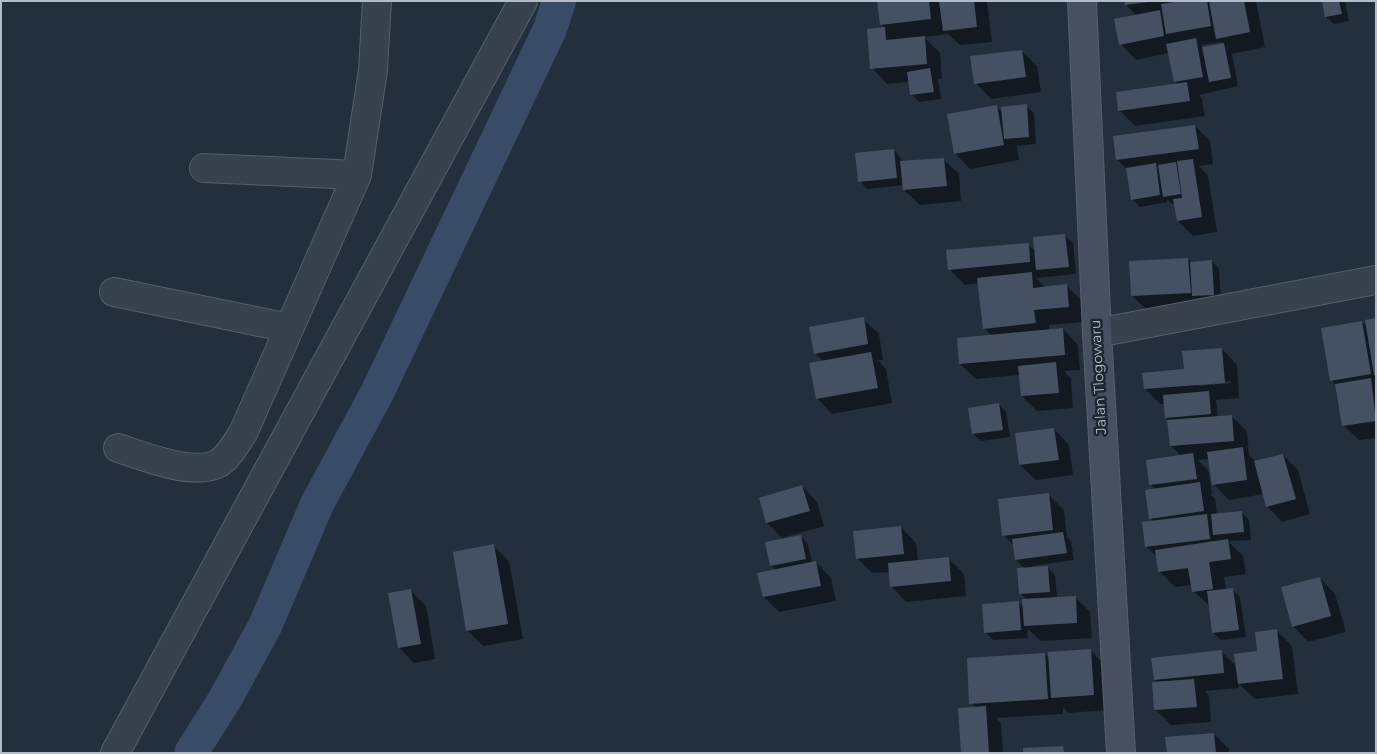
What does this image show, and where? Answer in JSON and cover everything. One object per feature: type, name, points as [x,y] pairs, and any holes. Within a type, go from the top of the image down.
[{"type":"main road","name":"Jalan Tlogowaru","points":[[1082,1],[1097,333],[1121,753]]},
{"type":"street","points":[[118,448],[177,466],[204,467],[218,463],[229,454],[242,432],[357,175],[373,70],[377,1]]},
{"type":"street","points":[[115,753],[523,1]]},
{"type":"street","points":[[204,168],[357,175]]},
{"type":"street","points":[[1097,333],[1376,280]]},
{"type":"street","points":[[114,292],[289,328]]},
{"type":"building","points":[[877,1],[929,1],[931,19],[880,25]]},
{"type":"building","points":[[939,1],[974,1],[977,27],[943,31]]},
{"type":"building","points":[[1124,1],[1148,1],[1148,2],[1125,5]]},
{"type":"building","points":[[1180,1],[1207,1],[1211,26],[1166,34],[1161,4]]},
{"type":"building","points":[[1209,1],[1244,1],[1250,32],[1216,39]]},
{"type":"building","points":[[1322,1],[1339,1],[1342,14],[1325,17]]},
{"type":"building","points":[[1160,10],[1164,36],[1119,45],[1114,19]]},
{"type":"building","points":[[885,27],[886,40],[925,36],[927,64],[870,69],[867,29]]},
{"type":"building","points":[[1196,38],[1203,77],[1174,82],[1166,44]]},
{"type":"building","points":[[1224,43],[1231,78],[1209,82],[1202,47]]},
{"type":"building","points":[[1022,50],[1026,77],[974,84],[970,56]]},
{"type":"building","points":[[930,68],[934,92],[910,95],[907,72]]},
{"type":"building","points":[[1187,82],[1190,101],[1118,111],[1116,92]]},
{"type":"building","points":[[1027,104],[1029,137],[1004,139],[1001,107]]},
{"type":"building","points":[[997,105],[1004,145],[954,154],[947,114]]},
{"type":"building","points":[[1195,125],[1199,149],[1116,160],[1113,136]]},
{"type":"building","points":[[894,149],[897,178],[858,182],[855,153]]},
{"type":"building","points":[[944,158],[947,186],[903,190],[900,161]]},
{"type":"building","points":[[1193,159],[1202,217],[1177,221],[1173,199],[1182,198],[1177,161]]},
{"type":"building","points":[[1176,162],[1181,194],[1163,197],[1158,165]]},
{"type":"building","points":[[1156,163],[1160,195],[1131,200],[1126,168]]},
{"type":"building","points":[[1065,234],[1069,267],[1036,270],[1033,237]]},
{"type":"building","points":[[1029,243],[1030,262],[948,270],[946,250]]},
{"type":"building","points":[[1188,258],[1191,293],[1131,296],[1129,261]]},
{"type":"building","points":[[1212,260],[1214,295],[1192,296],[1190,262]]},
{"type":"building","points":[[1032,272],[1033,288],[1067,284],[1069,307],[1034,310],[1036,323],[983,329],[977,278]]},
{"type":"building","points":[[864,317],[868,344],[814,354],[809,327]]},
{"type":"building","points":[[1376,318],[1376,375],[1374,375],[1365,320]]},
{"type":"building","points":[[1362,321],[1371,374],[1330,381],[1321,328]]},
{"type":"building","points":[[1063,328],[1065,355],[959,364],[957,338]]},
{"type":"building","points":[[1222,348],[1225,383],[1144,389],[1142,373],[1184,369],[1182,351]]},
{"type":"building","points":[[871,352],[878,388],[816,399],[809,363]]},
{"type":"building","points":[[1056,362],[1059,393],[1021,396],[1018,366]]},
{"type":"building","points":[[1371,378],[1376,421],[1342,426],[1335,384]]},
{"type":"building","points":[[1209,391],[1211,414],[1165,418],[1163,395]]},
{"type":"building","points":[[999,403],[1003,430],[972,434],[968,408]]},
{"type":"building","points":[[1232,415],[1234,441],[1170,446],[1167,420]]},
{"type":"building","points":[[1054,428],[1059,460],[1019,465],[1015,433]]},
{"type":"building","points":[[1243,447],[1247,480],[1212,485],[1207,452]]},
{"type":"building","points":[[1193,453],[1197,479],[1149,485],[1146,460]]},
{"type":"building","points":[[1283,454],[1296,499],[1266,507],[1254,461]]},
{"type":"building","points":[[1200,482],[1204,511],[1149,519],[1145,490]]},
{"type":"building","points":[[802,485],[810,511],[766,523],[759,498]]},
{"type":"building","points":[[1049,493],[1053,530],[1002,536],[998,499]]},
{"type":"building","points":[[1242,511],[1244,532],[1213,535],[1211,514]]},
{"type":"building","points":[[1207,514],[1210,539],[1145,547],[1142,522]]},
{"type":"building","points":[[901,526],[904,554],[856,559],[853,531]]},
{"type":"building","points":[[1063,532],[1067,553],[1015,560],[1012,539]]},
{"type":"building","points":[[801,535],[806,559],[770,566],[765,542]]},
{"type":"building","points":[[1228,539],[1231,559],[1209,562],[1213,589],[1192,592],[1188,568],[1158,572],[1155,550]]},
{"type":"building","points":[[494,544],[508,624],[466,631],[453,552]]},
{"type":"building","points":[[949,557],[951,581],[890,587],[888,563]]},
{"type":"building","points":[[816,561],[821,586],[763,597],[757,573]]},
{"type":"building","points":[[1048,566],[1050,592],[1019,594],[1017,568]]},
{"type":"building","points":[[1320,577],[1331,616],[1292,627],[1281,587]]},
{"type":"building","points":[[1233,588],[1239,630],[1212,633],[1207,591]]},
{"type":"building","points":[[411,589],[421,644],[398,648],[388,593]]},
{"type":"building","points":[[1076,596],[1077,623],[1024,626],[1022,599]]},
{"type":"building","points":[[1019,601],[1021,630],[984,633],[982,604]]},
{"type":"building","points":[[1277,629],[1283,679],[1238,684],[1234,654],[1257,651],[1255,632]]},
{"type":"building","points":[[1091,649],[1094,695],[1051,698],[1048,652]]},
{"type":"building","points":[[1222,650],[1224,673],[1154,680],[1151,658]]},
{"type":"building","points":[[1045,653],[1048,699],[969,704],[967,658]]},
{"type":"building","points":[[1194,679],[1197,707],[1154,710],[1152,682]]},
{"type":"building","points":[[986,706],[989,753],[961,753],[958,708]]},
{"type":"building","points":[[1214,733],[1216,753],[1167,753],[1165,737]]},
{"type":"building","points":[[1063,746],[1064,753],[1023,753],[1023,748]]},
{"type":"waterway","points":[[191,753],[225,699],[265,626],[317,504],[377,393],[550,29],[559,1]]}]
